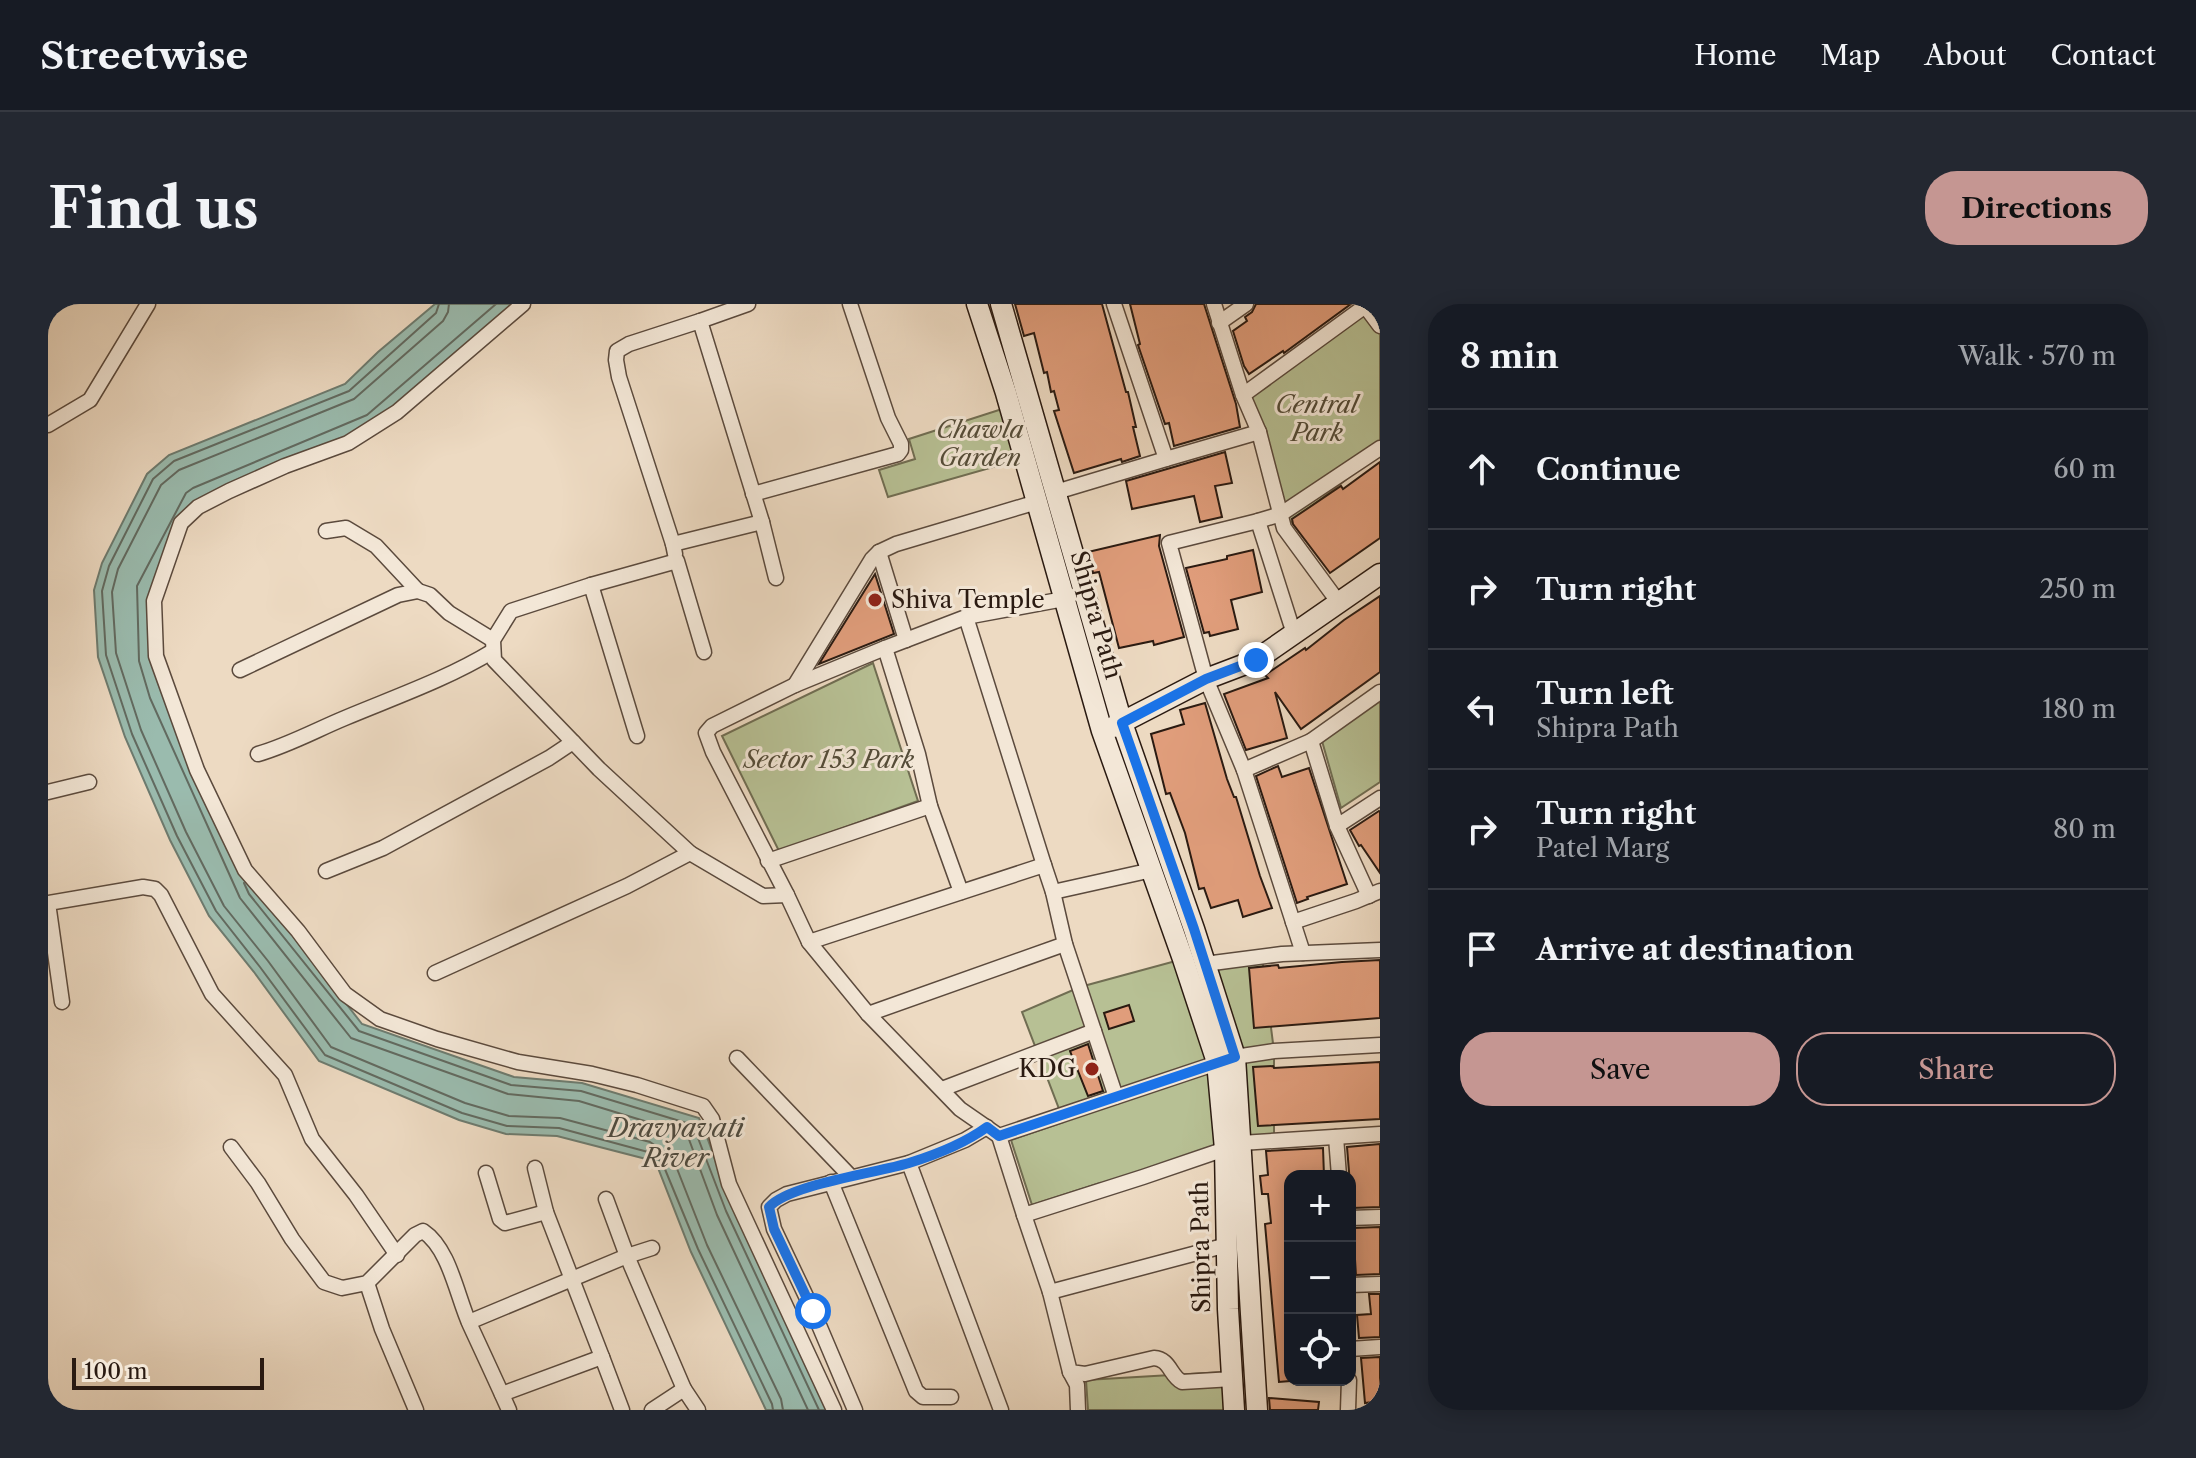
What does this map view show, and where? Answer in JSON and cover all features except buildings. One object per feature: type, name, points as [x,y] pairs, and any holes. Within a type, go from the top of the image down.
[{"type":"street","points":[[48,425],[90,400],[148,304]]},
{"type":"street","points":[[523,304],[397,412],[361,436],[229,491],[198,507],[181,523],[154,601],[156,656],[197,770],[245,870],[298,931],[345,994],[380,1019],[437,1039],[518,1062],[637,1085],[703,1106],[712,1119],[729,1184],[834,1410]]},
{"type":"street","points":[[753,494],[898,454],[901,450],[850,304]]},
{"type":"street","name":"Shipra Path","points":[[977,304],[1006,393],[1102,731],[1226,1060]]},
{"type":"street","name":"Shipra Path","points":[[1001,304],[1122,723],[1205,964],[1226,1060],[1257,1410]]},
{"type":"street","points":[[1114,304],[1166,459]]},
{"type":"street","points":[[1214,304],[1243,395],[1259,432],[1284,528],[1339,603]]},
{"type":"street","points":[[1219,323],[1246,304]]},
{"type":"street","points":[[704,652],[619,377],[617,351],[629,344],[744,305]]},
{"type":"street","points":[[1243,395],[1366,305],[1380,326]]},
{"type":"street","points":[[700,321],[762,522],[776,578]]},
{"type":"street","points":[[1056,492],[1259,432]]},
{"type":"street","points":[[1303,953],[1244,770],[1206,679],[1169,543],[1281,514],[1380,448]]},
{"type":"street","points":[[795,685],[879,552],[896,544],[1037,502]]},
{"type":"street","points":[[1258,521],[1294,634]]},
{"type":"street","points":[[673,544],[762,522]]},
{"type":"street","points":[[326,531],[346,528],[376,546],[418,591],[430,595],[493,646],[494,660],[599,769],[690,853],[763,896],[787,895]]},
{"type":"street","points":[[879,552],[906,640]]},
{"type":"street","points":[[258,754],[285,746],[455,673],[493,646],[511,611],[677,561]]},
{"type":"street","points":[[1102,731],[1206,679],[1256,660],[1380,574]]},
{"type":"street","points":[[591,585],[637,736]]},
{"type":"street","points":[[240,670],[398,595],[418,591]]},
{"type":"street","points":[[1064,599],[966,617],[795,685],[712,726],[706,733],[809,942],[868,1014],[960,1109],[993,1132],[1050,1292],[1070,1372],[1077,1385],[1078,1410]]},
{"type":"street","points":[[966,617],[1053,892],[1065,944],[1116,1097]]},
{"type":"street","points":[[885,648],[918,754],[930,806],[961,892]]},
{"type":"street","points":[[1244,770],[1311,741],[1380,692]]},
{"type":"street","points":[[1293,922],[1374,893],[1337,826],[1311,741]]},
{"type":"street","points":[[326,871],[383,848],[573,742]]},
{"type":"street","points":[[48,792],[89,782]]},
{"type":"street","points":[[1337,826],[1380,798]]},
{"type":"street","points":[[768,861],[930,806]]},
{"type":"street","points":[[435,973],[627,886],[690,853]]},
{"type":"street","points":[[809,942],[1044,865]]},
{"type":"street","points":[[1053,892],[1152,870]]},
{"type":"street","points":[[62,1002],[48,903],[143,887],[155,889],[161,895],[212,994],[285,1075],[312,1139],[397,1255]]},
{"type":"street","points":[[868,1014],[1065,944]]},
{"type":"street","points":[[1205,964],[1303,953],[1380,950]]},
{"type":"street","points":[[942,1089],[1094,1031]]},
{"type":"street","points":[[855,1410],[774,1229],[769,1207],[776,1200],[850,1176],[909,1163],[965,1140],[1116,1097],[1226,1060],[1274,1051],[1380,1045]]},
{"type":"street","points":[[737,1058],[850,1176]]},
{"type":"street","points":[[1024,1215],[1233,1146],[1380,1134]]},
{"type":"street","points":[[1336,1137],[1339,1170]]},
{"type":"street","name":"Shipra Path","points":[[1233,1146],[1227,1245],[1234,1410]]},
{"type":"street","points":[[231,1147],[324,1282],[342,1288],[367,1283],[415,1235],[423,1231],[431,1236],[443,1255],[509,1410]]},
{"type":"street","points":[[909,1163],[1001,1410]]},
{"type":"street","points":[[535,1168],[546,1212],[622,1410]]},
{"type":"street","points":[[486,1173],[500,1219],[505,1223],[546,1212]]},
{"type":"street","points":[[831,1182],[912,1385],[923,1397],[951,1397]]},
{"type":"street","points":[[606,1199],[684,1389],[698,1410]]},
{"type":"street","points":[[1356,1218],[1380,1217]]},
{"type":"street","points":[[1050,1292],[1227,1245]]},
{"type":"street","points":[[469,1322],[652,1248]]},
{"type":"street","points":[[367,1283],[382,1329],[416,1410]]},
{"type":"street","points":[[1356,1285],[1380,1284]]},
{"type":"street","points":[[1356,1349],[1380,1347]]},
{"type":"street","points":[[502,1394],[602,1357]]},
{"type":"street","points":[[1070,1372],[1085,1374],[1161,1358],[1182,1382],[1233,1379]]},
{"type":"street","points":[[1338,1410],[1348,1410],[1349,1386]]},
{"type":"street","points":[[652,1410],[684,1389]]},
{"type":"green space","name":"Central Park","points":[[1365,306],[1380,326],[1380,453],[1284,528],[1243,395]]},
{"type":"green space","name":"Chawla Garden","points":[[1002,409],[1018,460],[888,497],[879,470],[915,459],[909,439]]},
{"type":"green space","name":"Sector 153 Park","points":[[873,663],[918,801],[779,851],[722,736]]},
{"type":"green space","points":[[1380,699],[1380,782],[1341,808],[1322,741]]},
{"type":"green space","points":[[1262,957],[1274,1051],[1274,1141],[1104,1190],[1100,1183],[1032,1205],[1011,1140],[1064,1122],[1022,1012],[1080,987],[1183,959]]},
{"type":"green space","points":[[1222,1372],[1224,1410],[1088,1410],[1086,1380]]},
{"type":"water","name":"Dravyavati River","points":[[435,304],[524,304],[377,430],[199,505],[155,588],[157,660],[256,888],[362,1024],[514,1077],[582,1083],[699,1118],[733,1208],[828,1410],[766,1410],[691,1252],[658,1168],[646,1159],[557,1136],[506,1134],[459,1120],[319,1061],[209,916],[170,840],[125,737],[98,657],[94,590],[102,563],[147,474],[169,455],[345,384]]},
{"type":"place","name":"Shiva Temple","points":[[875,600]]},
{"type":"place","name":"KDG","points":[[1092,1069]]},
{"type":"route","points":[[813,1311],[774,1229],[769,1207],[776,1200],[850,1176],[909,1163],[965,1140],[987,1127],[999,1136],[1235,1057],[1122,723],[1206,679],[1256,660]]}]
